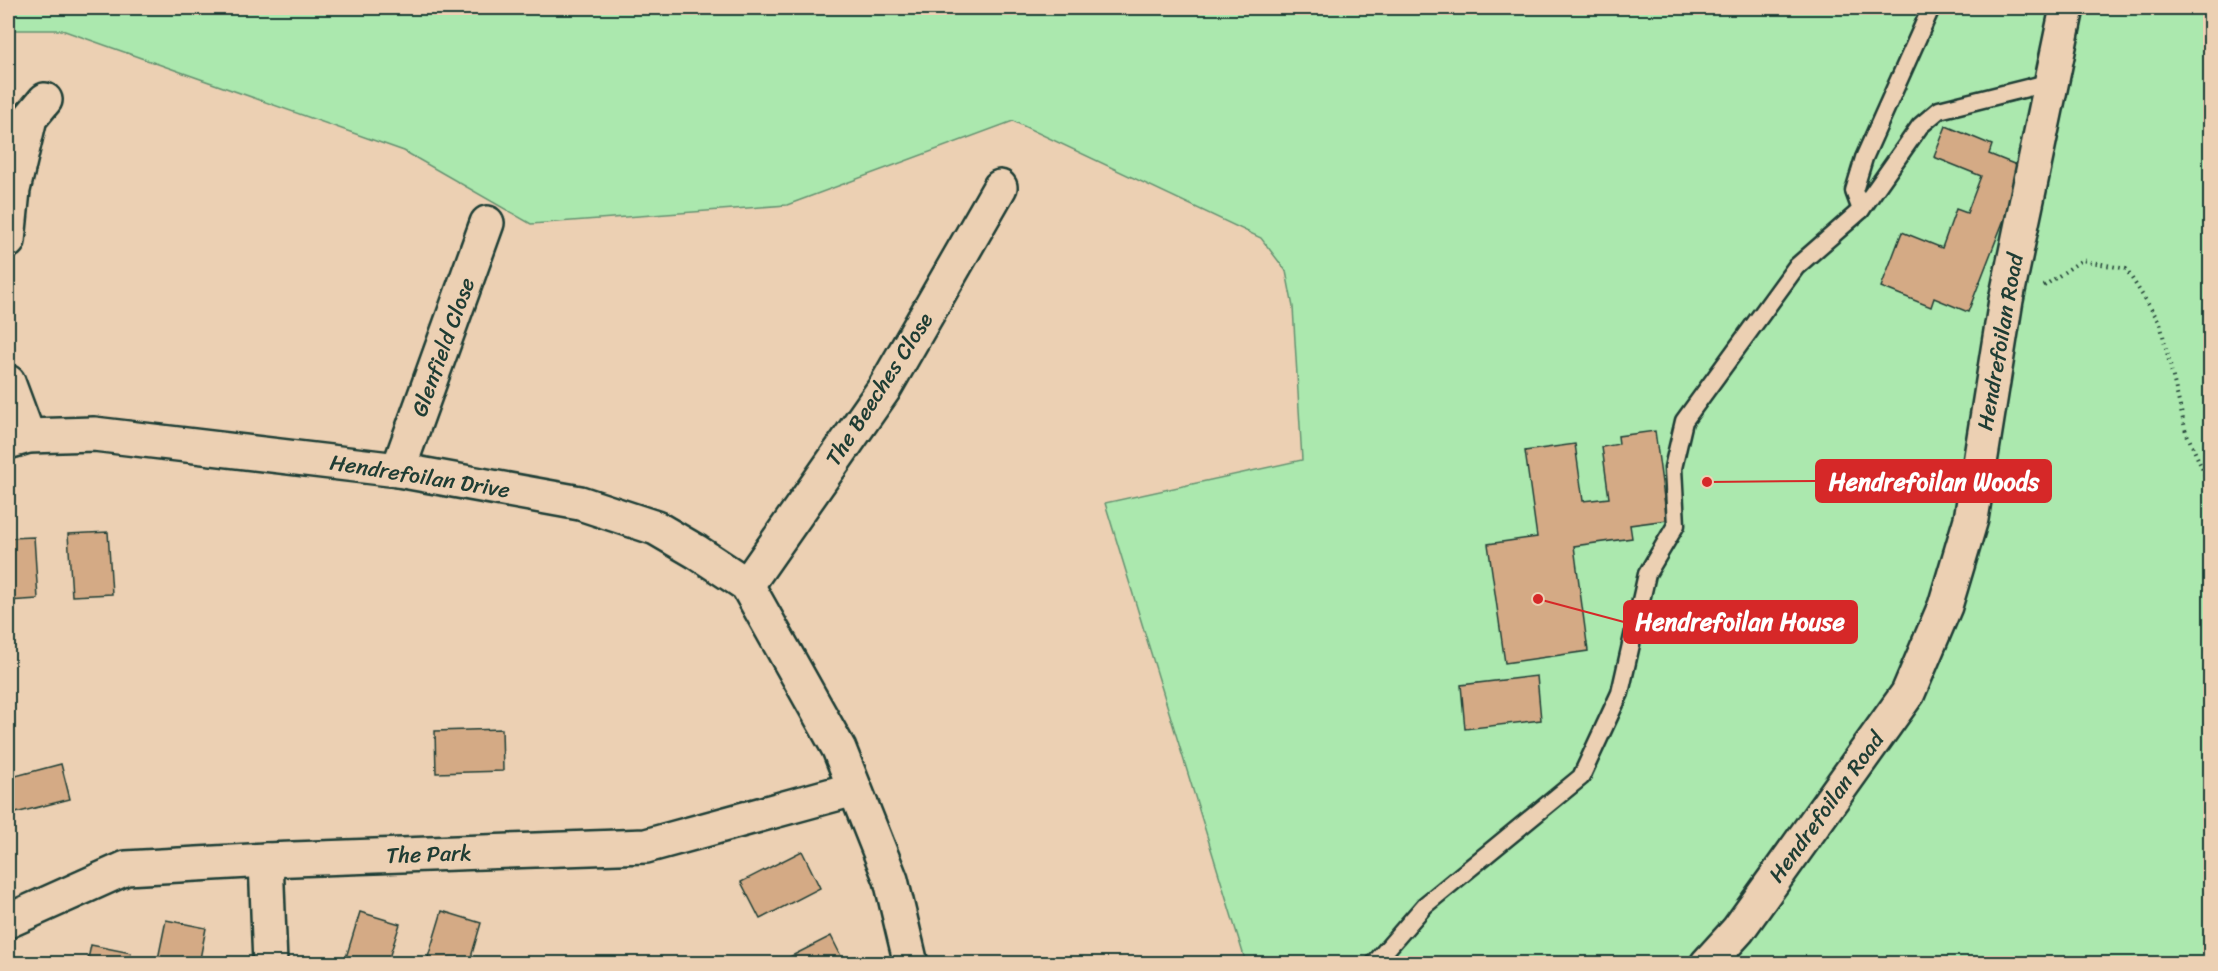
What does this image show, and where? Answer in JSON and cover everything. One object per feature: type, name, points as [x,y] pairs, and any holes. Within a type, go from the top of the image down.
[{"type":"street","name":"Hendrefoilan Road","points":[[1707,963],[1738,930],[1908,693],[1945,606],[1971,519],[2006,300],[2067,8]]},
{"type":"street","points":[[8,241],[13,190],[30,118],[45,100]]},
{"type":"street","name":"The Beeches Close","points":[[747,585],[884,388],[1000,187]]},
{"type":"street","name":"Glenfield Close","points":[[398,470],[487,223]]},
{"type":"street","points":[[8,382],[18,439]]},
{"type":"street","name":"Hendrefoilan Drive","points":[[18,439],[94,434],[398,470],[580,503],[656,528],[747,585]]},
{"type":"street","points":[[747,585],[778,644],[839,749],[891,880],[911,963]]},
{"type":"street","name":"The Park","points":[[8,921],[126,868],[266,860],[646,846],[854,789]]},
{"type":"street","points":[[266,860],[270,963]]},
{"type":"lane","points":[[1861,210],[1854,191],[1864,158],[1931,8]]},
{"type":"lane","points":[[1374,963],[1425,905],[1581,777],[1620,693],[1647,574],[1676,525],[1673,468],[1684,421],[1796,267],[1861,210],[1920,126],[1939,110],[2051,82]]},
{"type":"path","points":[[2006,300],[2044,286],[2082,260],[2126,269],[2160,323],[2186,432],[2211,486]]},
{"type":"green space","points":[[8,8],[2210,8],[2210,963],[1246,963],[1105,503],[1302,460],[1293,307],[1286,271],[1261,238],[1013,121],[787,205],[531,224],[404,151],[62,30],[8,30]]},
{"type":"building","points":[[1946,126],[1992,145],[1989,154],[2024,168],[1968,312],[1934,298],[1931,307],[1881,287],[1902,232],[1942,248],[1956,209],[1967,213],[1981,176],[1934,157]]},
{"type":"building","points":[[1655,431],[1667,520],[1630,525],[1632,538],[1574,546],[1588,651],[1505,663],[1488,544],[1537,537],[1525,451],[1575,444],[1583,501],[1609,498],[1602,447],[1619,444],[1618,436]]},
{"type":"building","points":[[108,532],[112,594],[72,596],[68,534]]},
{"type":"building","points":[[34,537],[38,599],[8,601],[8,538]]},
{"type":"building","points":[[1537,676],[1541,720],[1465,729],[1461,685]]},
{"type":"building","points":[[502,729],[503,771],[436,773],[435,731]]},
{"type":"building","points":[[61,764],[70,799],[8,815],[8,778]]},
{"type":"building","points":[[802,851],[820,888],[760,919],[741,882]]},
{"type":"building","points":[[442,911],[481,923],[469,964],[426,964]]},
{"type":"building","points":[[360,912],[400,924],[387,964],[344,964]]},
{"type":"building","points":[[166,920],[206,928],[199,964],[157,964]]},
{"type":"building","points":[[831,936],[845,964],[776,964]]},
{"type":"building","points":[[91,945],[131,953],[129,964],[87,964]]},
{"type":"place","name":"Hendrefoilan Woods","points":[[1707,482]]},
{"type":"place","name":"Hendrefoilan House","points":[[1538,599]]}]
